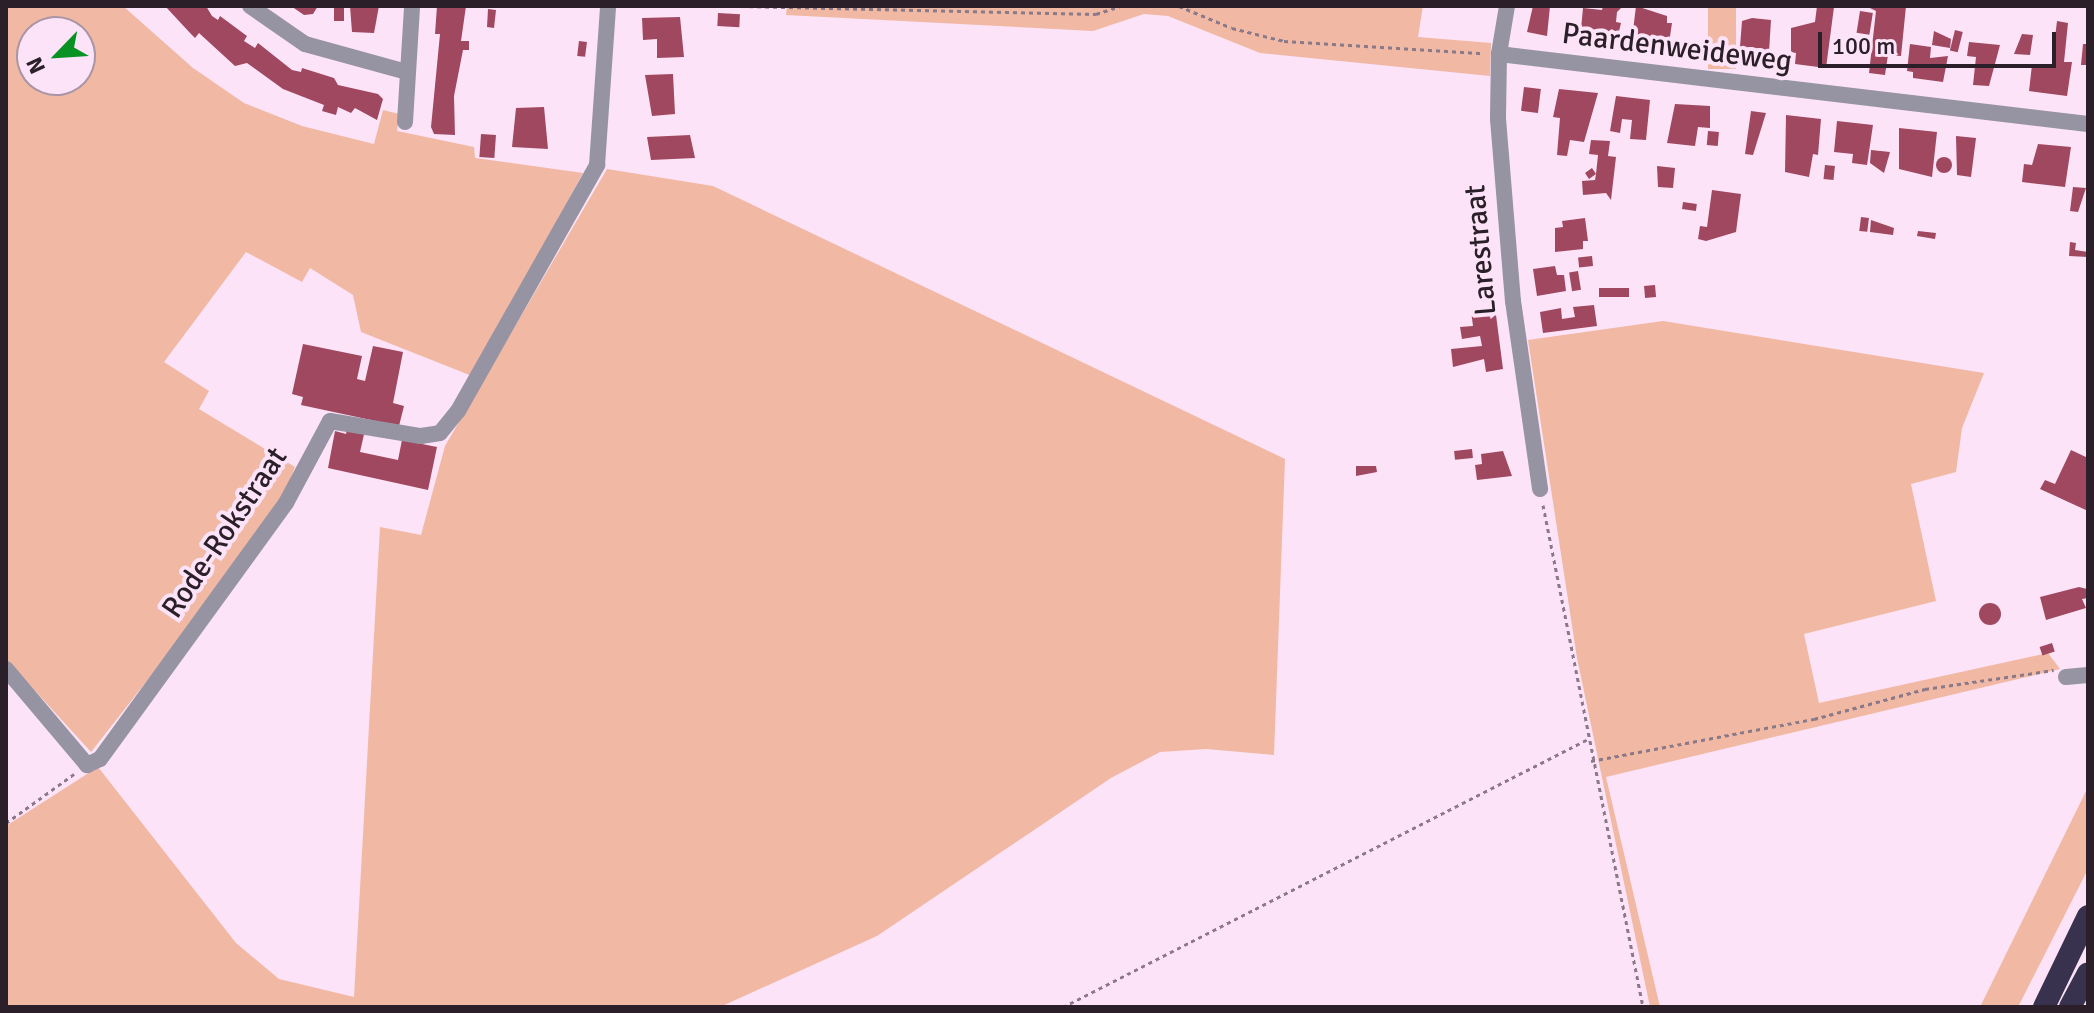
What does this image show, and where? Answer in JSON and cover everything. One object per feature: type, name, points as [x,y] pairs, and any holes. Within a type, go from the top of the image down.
[{"type":"highway","points":[[2044,1007],[2088,916]]},
{"type":"highway","points":[[2070,1007],[2088,973]]},
{"type":"street","points":[[250,6],[305,44],[407,72]]},
{"type":"street","points":[[405,122],[412,6]]},
{"type":"street","name":"Rode-Rokstraat","points":[[87,765],[100,759],[286,503],[330,421],[421,436],[440,433],[458,411],[597,165],[608,6]]},
{"type":"street","name":"Larestraat","points":[[1507,6],[1499,54],[1498,119],[1513,301],[1540,489]]},
{"type":"street","name":"Paardenweideweg","points":[[1499,54],[2088,124]]},
{"type":"street","points":[[6,669],[87,765]]},
{"type":"street","points":[[2066,677],[2088,675]]},
{"type":"path","points":[[741,6],[1096,14],[1120,6]]},
{"type":"path","points":[[1042,6],[1042,12]]},
{"type":"path","points":[[1179,6],[1232,28],[1284,41],[1499,54]]},
{"type":"path","points":[[1540,489],[1591,761],[1643,1007]]},
{"type":"path","points":[[1591,761],[1814,719],[1989,677],[2051,668],[2066,677]]},
{"type":"path","points":[[1063,1007],[1588,739]]},
{"type":"path","points":[[6,823],[87,765]]},
{"type":"shaded area","points":[[6,6],[123,6],[193,68],[244,103],[302,126],[374,144],[383,110],[399,114],[397,131],[474,147],[475,158],[583,173],[472,376],[361,332],[353,295],[310,268],[302,282],[246,252],[164,362],[209,391],[199,409],[295,467],[285,493],[215,594],[91,752],[6,659]]},
{"type":"shaded area","points":[[787,6],[1423,6],[1418,37],[1491,43],[1490,76],[1260,53],[1168,16],[1144,14],[1093,31],[786,15]]},
{"type":"shaded area","points":[[1708,6],[1736,6],[1736,69],[1708,69]]},
{"type":"shaded area","points":[[607,169],[713,186],[1285,459],[1274,755],[1206,749],[1160,752],[1111,778],[877,936],[720,1007],[6,1007],[6,826],[98,767],[236,943],[279,979],[354,997],[380,527],[421,535],[445,446]]},
{"type":"shaded area","points":[[1663,321],[1984,373],[1962,428],[1956,472],[1911,484],[1936,601],[1804,634],[1819,703],[2048,653],[2060,669],[1606,777],[1660,1007],[1650,1007],[1577,658],[1528,340]]},
{"type":"shaded area","points":[[2088,787],[2088,869],[2018,1007],[1980,1007]]},
{"type":"building","points":[[165,6],[206,6],[212,16],[218,20],[220,16],[247,36],[244,41],[255,48],[258,43],[292,70],[301,72],[302,68],[334,78],[338,85],[378,94],[383,99],[377,120],[355,108],[351,113],[338,107],[336,115],[322,111],[324,105],[283,89],[247,63],[235,66],[199,33],[195,38]]},
{"type":"building","points":[[291,6],[318,6],[313,14],[304,15]]},
{"type":"building","points":[[350,6],[379,6],[374,33],[352,32]]},
{"type":"building","points":[[437,6],[466,6],[461,41],[469,41],[469,50],[463,50],[454,96],[455,135],[434,134],[431,127],[440,34],[435,34]]},
{"type":"building","points":[[1533,6],[1550,6],[1547,36],[1527,32]]},
{"type":"building","points":[[1603,6],[1623,6],[1617,12],[1616,22],[1621,23],[1616,44],[1580,40],[1583,8],[1602,10]]},
{"type":"building","points":[[1636,6],[1667,16],[1667,23],[1672,23],[1668,50],[1631,47]]},
{"type":"building","points":[[1817,6],[1834,7],[1826,68],[1795,64],[1796,53],[1791,52],[1791,28],[1815,22]]},
{"type":"building","points":[[1866,6],[1906,6],[1901,56],[1888,55],[1885,75],[1869,73],[1876,11]]},
{"type":"building","points":[[334,8],[344,8],[344,21],[334,21]]},
{"type":"building","points":[[488,9],[496,10],[494,28],[487,27]]},
{"type":"building","points":[[1860,11],[1873,13],[1869,35],[1857,33]]},
{"type":"building","points":[[718,13],[740,14],[739,27],[717,26]]},
{"type":"building","points":[[680,17],[684,57],[657,58],[657,39],[643,40],[642,18]]},
{"type":"building","points":[[1752,18],[1771,20],[1769,52],[1740,47],[1742,21]]},
{"type":"building","points":[[2057,21],[2068,23],[2064,62],[2072,62],[2067,96],[2029,91],[2032,65],[2052,64]]},
{"type":"building","points":[[1955,30],[1963,32],[1958,52],[1950,50]]},
{"type":"building","points":[[1934,31],[1951,39],[1950,48],[1932,45]]},
{"type":"building","points":[[2022,34],[2033,35],[2030,55],[2014,54]]},
{"type":"building","points":[[579,41],[587,42],[585,57],[577,56]]},
{"type":"building","points":[[1969,42],[2000,45],[1989,86],[1973,85],[1976,57],[1967,56]]},
{"type":"building","points":[[1910,44],[1931,47],[1930,58],[1948,56],[1943,82],[1913,78],[1913,72],[1907,71]]},
{"type":"building","points":[[2083,44],[2088,44],[2088,65],[2081,65]]},
{"type":"building","points":[[673,74],[675,114],[652,116],[645,75]]},
{"type":"building","points":[[1524,87],[1541,89],[1538,113],[1521,111]]},
{"type":"building","points":[[1559,89],[1598,93],[1584,142],[1570,140],[1567,156],[1557,155],[1560,118],[1553,117]]},
{"type":"building","points":[[1616,96],[1650,100],[1646,140],[1630,139],[1632,120],[1622,119],[1620,133],[1610,131]]},
{"type":"building","points":[[1675,104],[1710,106],[1710,128],[1698,127],[1695,146],[1667,143]]},
{"type":"building","points":[[544,107],[548,149],[512,147],[516,108]]},
{"type":"building","points":[[1751,111],[1766,113],[1753,155],[1745,154]]},
{"type":"building","points":[[1786,115],[1821,119],[1818,155],[1813,154],[1809,177],[1785,172]]},
{"type":"building","points":[[1837,121],[1873,125],[1867,165],[1852,163],[1853,154],[1834,152]]},
{"type":"building","points":[[1899,128],[1937,132],[1932,177],[1899,169]]},
{"type":"building","points":[[1708,131],[1719,132],[1718,146],[1707,145]]},
{"type":"building","points":[[481,134],[496,135],[494,158],[479,157]]},
{"type":"building","points":[[690,135],[695,158],[651,160],[647,137]]},
{"type":"building","points":[[1956,136],[1976,138],[1971,177],[1957,175]]},
{"type":"building","points":[[1591,140],[1610,141],[1608,156],[1616,157],[1611,200],[1606,193],[1583,195],[1582,181],[1595,180],[1596,174],[1598,155],[1589,154]]},
{"type":"building","points":[[2038,144],[2071,147],[2065,187],[2022,182],[2024,164],[2032,165]]},
{"type":"building","points":[[1871,150],[1890,152],[1884,173],[1870,163]]},
{"type":"building","points":[[1944,157],[1952,165],[1944,173],[1936,165]]},
{"type":"building","points":[[1825,165],[1835,166],[1833,180],[1824,179]]},
{"type":"building","points":[[1657,166],[1675,168],[1673,188],[1658,187]]},
{"type":"building","points":[[1592,168],[1596,174],[1589,179],[1585,173]]},
{"type":"building","points":[[2073,187],[2086,188],[2078,212],[2070,211]]},
{"type":"building","points":[[1712,190],[1741,194],[1736,232],[1706,241],[1698,239],[1700,226],[1707,227]]},
{"type":"building","points":[[1683,202],[1697,204],[1696,211],[1682,209]]},
{"type":"building","points":[[1861,217],[1869,218],[1867,232],[1859,231]]},
{"type":"building","points":[[1585,218],[1588,241],[1583,241],[1583,249],[1555,252],[1555,228],[1563,227],[1562,221]]},
{"type":"building","points":[[1871,220],[1894,228],[1893,235],[1870,232]]},
{"type":"building","points":[[1918,231],[1936,233],[1935,239],[1917,236]]},
{"type":"building","points":[[2070,242],[2076,243],[2075,250],[2088,252],[2088,257],[2069,256]]},
{"type":"building","points":[[1592,256],[1593,266],[1579,267],[1578,257]]},
{"type":"building","points":[[1555,266],[1557,275],[1564,275],[1566,291],[1537,296],[1533,269]]},
{"type":"building","points":[[1578,271],[1581,290],[1572,291],[1569,272]]},
{"type":"building","points":[[1655,285],[1656,297],[1645,298],[1644,286]]},
{"type":"building","points":[[1599,288],[1629,288],[1629,297],[1599,297]]},
{"type":"building","points":[[1594,305],[1597,326],[1543,333],[1540,312],[1561,308],[1562,319],[1575,317],[1573,307]]},
{"type":"building","points":[[1482,309],[1483,316],[1496,315],[1503,369],[1486,372],[1484,359],[1453,367],[1451,349],[1482,346],[1480,336],[1462,339],[1460,327],[1473,326],[1471,311]]},
{"type":"building","points":[[303,344],[362,356],[357,379],[365,381],[373,346],[403,352],[393,403],[404,406],[399,426],[301,405],[303,397],[292,394]]},
{"type":"building","points":[[348,426],[365,430],[360,452],[398,460],[402,440],[437,447],[428,490],[328,468],[335,431],[346,434]]},
{"type":"building","points":[[1472,449],[1473,458],[1455,460],[1454,451]]},
{"type":"building","points":[[2071,450],[2088,458],[2088,511],[2040,489],[2045,480],[2055,484]]},
{"type":"building","points":[[1503,451],[1512,476],[1477,480],[1475,465],[1482,464],[1481,454]]},
{"type":"building","points":[[1356,466],[1376,466],[1377,472],[1356,476]]},
{"type":"building","points":[[2079,587],[2087,589],[2088,598],[2082,599],[2086,608],[2046,620],[2040,597]]},
{"type":"building","points":[[1990,603],[1998,606],[2001,614],[1998,622],[1990,625],[1982,622],[1979,614],[1982,606]]},
{"type":"building","points":[[2052,643],[2055,652],[2042,656],[2040,647]]}]
